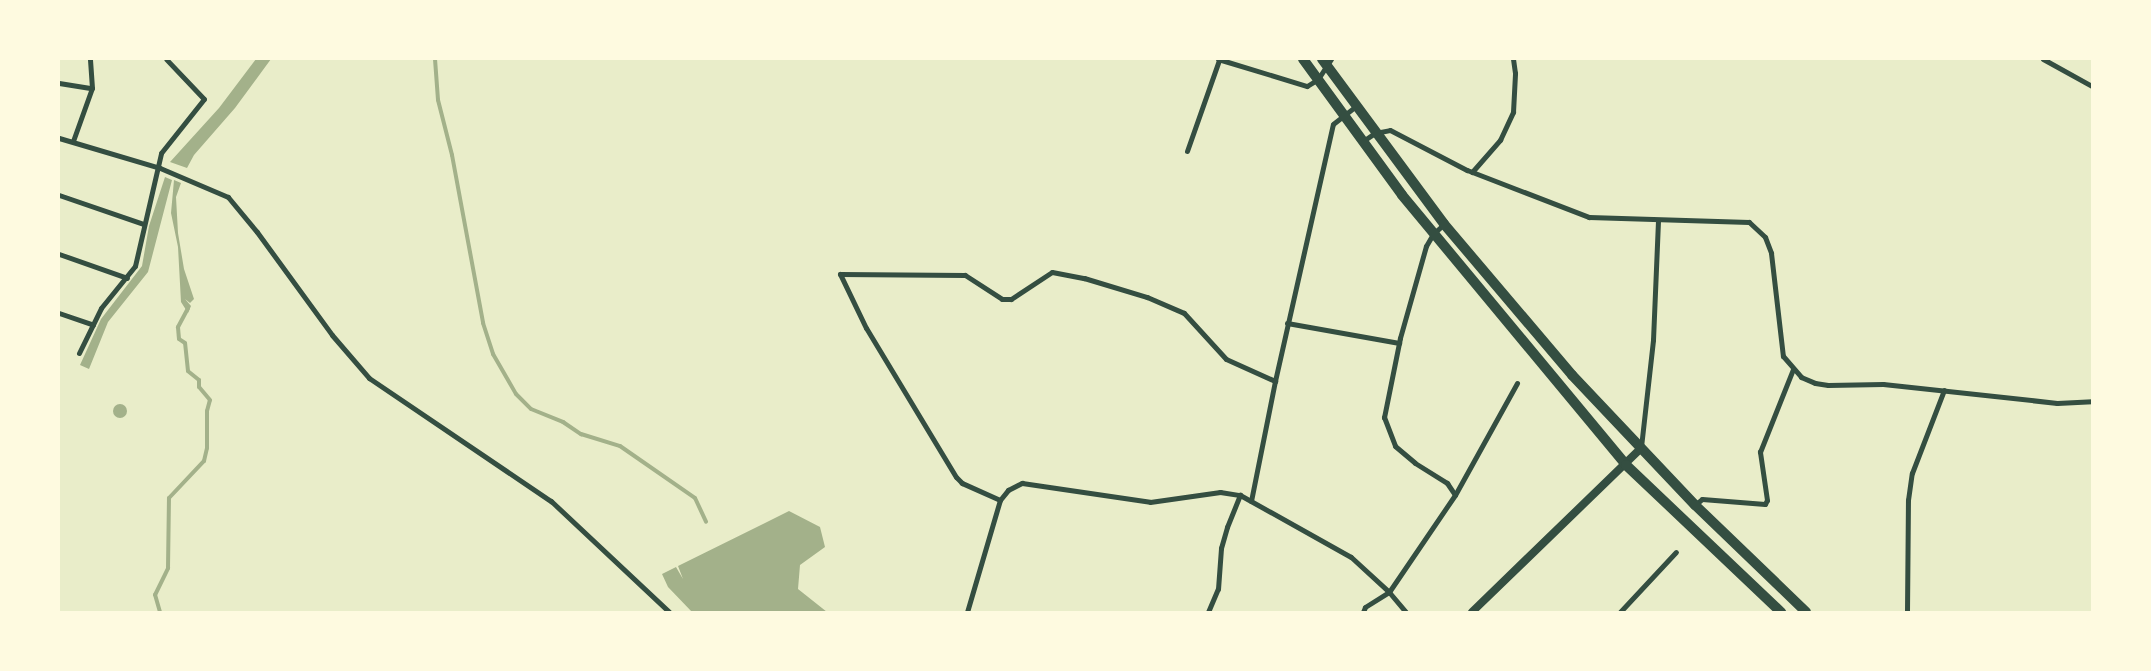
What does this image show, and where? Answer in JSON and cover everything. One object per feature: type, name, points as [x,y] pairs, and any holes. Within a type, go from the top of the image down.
[{"type":"highway","points":[[1303,59],[1433,234],[1626,465],[1781,612]]},
{"type":"highway","points":[[1327,61],[1356,106],[1444,224],[1546,346],[1640,449],[1806,612]]},
{"type":"street","points":[[73,141],[92,88],[90,59]]},
{"type":"street","points":[[79,353],[101,308],[135,266],[143,224],[160,168],[161,153],[172,136],[204,99],[166,59]]},
{"type":"street","points":[[1188,150],[1218,59],[1308,86],[1318,79],[1327,61]]},
{"type":"street","points":[[1472,172],[1500,140],[1513,112],[1515,73],[1513,59]]},
{"type":"street","points":[[2043,59],[2092,86]]},
{"type":"street","points":[[59,83],[92,88]]},
{"type":"street","points":[[1252,501],[1275,381],[1333,124],[1356,106]]},
{"type":"street","points":[[1363,142],[1376,133],[1390,130],[1472,172],[1589,217],[1658,221],[1740,220],[1759,228],[1771,253],[1783,356],[1801,377],[1828,385],[1883,384],[2057,403],[2092,401]]},
{"type":"street","points":[[59,138],[160,168],[228,197],[257,232],[332,335],[369,378],[551,501],[668,612]]},
{"type":"street","points":[[59,195],[143,224]]},
{"type":"street","points":[[1472,612],[1626,465],[1640,449],[1653,340],[1658,221]]},
{"type":"street","points":[[1444,224],[1433,234],[1426,246],[1399,343],[1384,417],[1395,446],[1415,464],[1447,483],[1455,496]]},
{"type":"street","points":[[59,254],[127,278]]},
{"type":"street","points":[[1000,500],[962,483],[956,476],[866,328],[840,274],[965,275],[1002,299],[1011,299],[1052,272],[1084,278],[1147,297],[1184,313],[1226,359],[1275,381]]},
{"type":"street","points":[[59,313],[93,325]]},
{"type":"street","points":[[1288,323],[1399,343]]},
{"type":"street","points":[[1695,505],[1702,499],[1765,504],[1760,452],[1793,369]]},
{"type":"street","points":[[1363,612],[1366,607],[1389,592],[1455,496],[1517,383]]},
{"type":"street","points":[[1907,612],[1908,500],[1912,473],[1944,390]]},
{"type":"street","points":[[968,612],[1000,500],[1008,490],[1022,483],[1150,502],[1220,492],[1240,495],[1351,557],[1389,592],[1406,612]]},
{"type":"street","points":[[1208,612],[1218,589],[1226,527],[1240,495]]},
{"type":"street","points":[[1620,612],[1676,552]]},
{"type":"shaded area","points":[[256,59],[271,59],[235,108],[194,155],[187,168],[170,162],[219,108]]},
{"type":"shaded area","points":[[165,177],[172,180],[148,272],[108,322],[89,369],[80,365],[101,319],[142,266],[149,226]]},
{"type":"shaded area","points":[[174,180],[181,183],[176,197],[178,233],[184,269],[194,299],[190,303],[185,299],[191,306],[188,313],[181,302],[178,247],[171,213]]},
{"type":"shaded area","points":[[120,404],[125,406],[127,411],[125,416],[120,418],[115,416],[113,411],[115,406]]},
{"type":"shaded area","points":[[789,511],[820,527],[825,547],[800,565],[798,589],[827,612],[692,612],[668,587],[662,574],[676,567],[683,579],[678,566]]},
{"type":"waterway","points":[[435,59],[438,100],[452,155],[483,323],[493,354],[516,394],[531,409],[563,422],[581,434],[620,446],[695,498],[706,522]]},
{"type":"waterway","points":[[160,612],[155,595],[168,568],[169,498],[204,461],[207,448],[207,411],[210,400],[199,387],[199,380],[188,371],[185,343],[179,339],[178,327],[188,308]]}]
